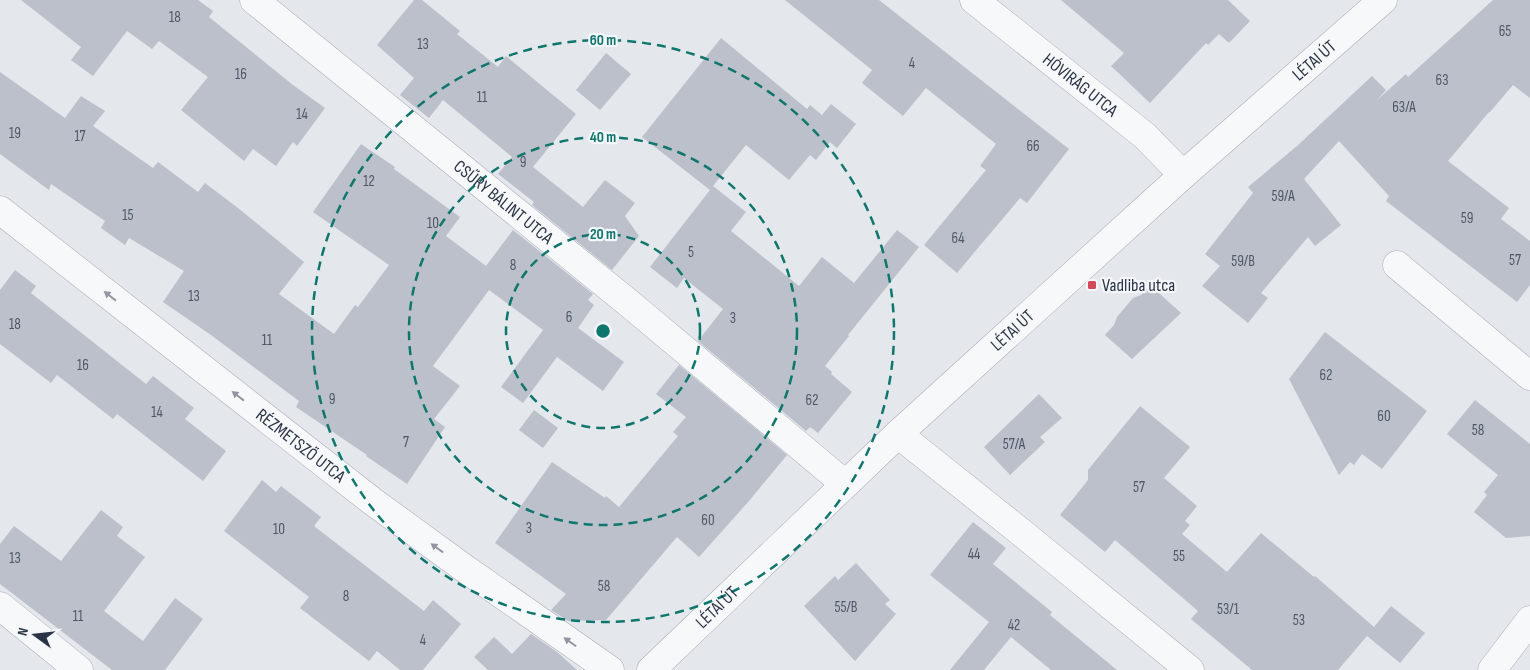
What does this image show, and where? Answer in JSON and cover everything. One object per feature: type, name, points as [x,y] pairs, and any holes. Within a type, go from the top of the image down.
[{"type":"street","name":"CSŰRY BÁLINT UTCA","points":[[254,0],[625,300],[844,484]]},
{"type":"street","name":"HÓVIRÁG UTCA","points":[[974,0],[1145,136],[1183,175]]},
{"type":"street","name":"LÉTAI ÚT","points":[[651,670],[898,434],[1183,175],[1383,0]]},
{"type":"street","name":"RÉZMETSZŐ UTCA","points":[[0,210],[372,501],[610,670]]},
{"type":"street","points":[[1397,265],[1530,376]]},
{"type":"street","points":[[898,434],[1022,532],[1190,670]]},
{"type":"street","points":[[0,606],[79,670]]},
{"type":"street","points":[[1492,670],[1530,620]]},
{"type":"building","points":[[21,0],[198,0],[213,11],[209,17],[293,85],[325,108],[297,146],[293,142],[276,166],[253,149],[244,161],[181,110],[208,77],[159,41],[152,49],[127,31],[93,76],[71,60],[81,47]]},
{"type":"building","points":[[414,0],[422,0],[460,31],[457,34],[498,67],[506,56],[576,114],[533,167],[583,207],[605,180],[635,203],[625,216],[639,236],[612,270],[532,205],[534,202],[498,174],[512,157],[443,100],[429,118],[400,95],[414,78],[377,45]]},
{"type":"building","points":[[785,0],[879,0],[1069,149],[1027,203],[1020,198],[957,273],[924,245],[986,170],[980,166],[996,144],[926,88],[903,116],[862,83],[872,70]]},
{"type":"building","points":[[1061,0],[1228,0],[1250,21],[1229,43],[1219,34],[1208,45],[1206,43],[1150,103],[1111,66],[1124,53]]},
{"type":"building","points":[[1493,0],[1530,0],[1530,98],[1513,85],[1448,161],[1509,208],[1501,219],[1530,241],[1530,285],[1517,302],[1386,201],[1389,196],[1339,141],[1304,179],[1341,225],[1315,246],[1308,237],[1261,293],[1268,298],[1248,323],[1202,286],[1220,266],[1205,254],[1253,193],[1248,187],[1297,146],[1372,76],[1386,90],[1376,101],[1406,74],[1408,77]]},
{"type":"building","points":[[721,38],[807,109],[810,105],[822,115],[831,104],[856,124],[837,148],[830,142],[816,160],[810,155],[789,180],[746,145],[713,186],[746,212],[731,231],[799,286],[822,257],[854,283],[897,230],[919,247],[825,366],[832,372],[831,374],[852,392],[818,433],[810,427],[806,431],[698,341],[723,309],[684,278],[677,288],[650,267],[710,190],[642,137]]},
{"type":"building","points":[[606,53],[631,74],[600,110],[576,90]]},
{"type":"building","points":[[0,72],[65,118],[81,96],[105,111],[93,126],[153,168],[158,162],[198,192],[205,183],[238,208],[304,262],[279,294],[334,334],[355,305],[358,307],[389,265],[313,212],[361,144],[395,167],[394,169],[460,217],[446,236],[486,266],[513,230],[593,294],[588,300],[594,305],[578,328],[624,362],[603,391],[557,357],[523,403],[501,387],[543,330],[489,290],[433,366],[460,386],[434,419],[445,427],[407,484],[296,407],[299,401],[211,335],[163,302],[184,271],[129,238],[125,245],[101,228],[105,221],[51,184],[49,190],[0,154]]},
{"type":"building","points":[[15,270],[36,286],[31,293],[146,384],[153,376],[194,408],[185,419],[226,451],[203,481],[117,414],[113,419],[57,375],[51,383],[0,344],[0,290]]},
{"type":"building","points":[[1150,285],[1181,313],[1132,359],[1105,335],[1133,298],[1141,295]]},
{"type":"building","points":[[1325,332],[1427,411],[1382,469],[1362,454],[1354,465],[1350,462],[1339,475],[1289,379]]},
{"type":"building","points":[[679,365],[787,455],[699,557],[677,537],[606,620],[568,621],[551,610],[566,594],[495,543],[552,462],[605,498],[606,496],[619,507],[678,436],[673,432],[686,417],[656,394]]},
{"type":"building","points":[[1039,394],[1062,418],[1040,437],[1045,442],[1010,475],[984,447]]},
{"type":"building","points":[[1475,400],[1530,444],[1530,536],[1506,538],[1474,512],[1487,495],[1484,492],[1498,475],[1447,434]]},
{"type":"building","points":[[1140,406],[1190,447],[1164,478],[1197,506],[1185,521],[1190,525],[1182,534],[1227,572],[1261,533],[1374,627],[1391,606],[1425,633],[1400,663],[1367,636],[1338,670],[1252,670],[1191,619],[1198,611],[1115,540],[1105,552],[1060,515],[1088,480],[1088,470]]},
{"type":"building","points":[[534,410],[558,428],[543,448],[519,430]]},
{"type":"building","points":[[262,480],[276,492],[281,486],[321,517],[314,526],[424,611],[433,600],[461,624],[423,670],[400,670],[377,651],[369,661],[300,608],[309,597],[224,531]]},
{"type":"building","points":[[101,510],[123,527],[117,536],[145,557],[104,611],[143,641],[175,598],[203,619],[165,670],[112,670],[0,584],[0,544],[14,526],[61,561]]},
{"type":"building","points":[[973,522],[1006,548],[993,564],[1052,612],[1050,615],[1117,670],[1051,670],[1011,637],[984,670],[950,670],[989,622],[930,575]]},
{"type":"building","points":[[856,563],[890,600],[885,604],[896,614],[855,661],[804,606],[835,576],[838,580]]},
{"type":"building","points":[[531,634],[557,652],[577,670],[488,670],[474,657],[494,637],[512,654]]},
{"type":"place","name":"Vadliba utca","points":[[1092,285]]}]
